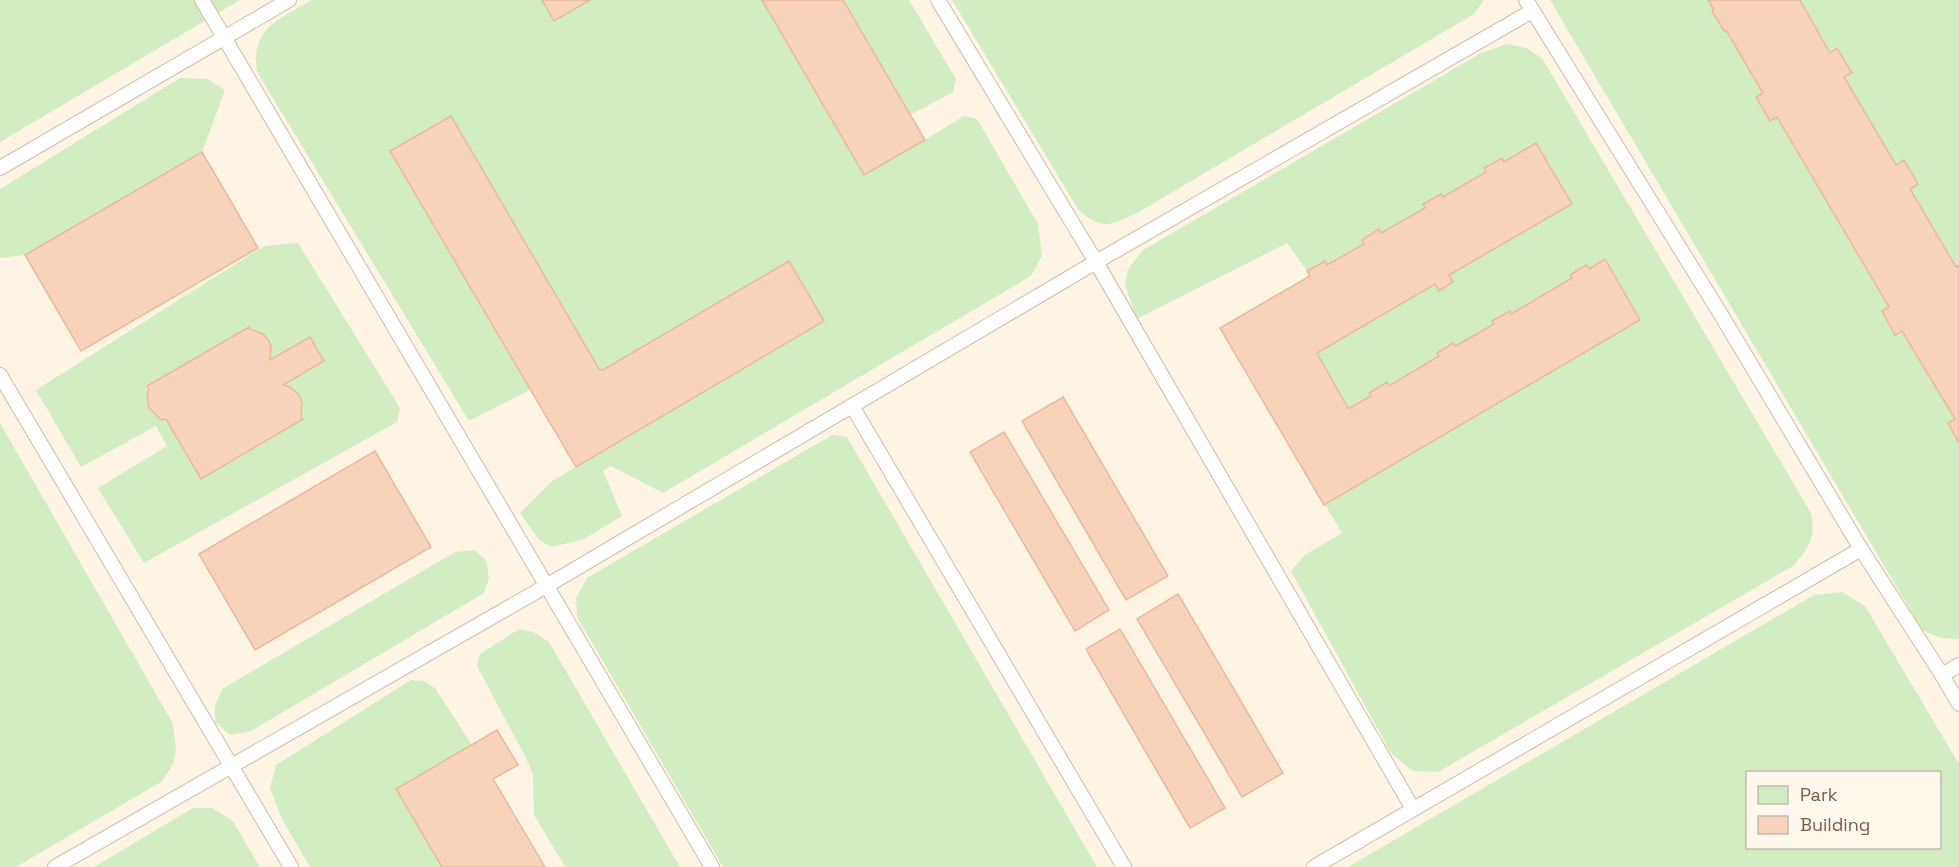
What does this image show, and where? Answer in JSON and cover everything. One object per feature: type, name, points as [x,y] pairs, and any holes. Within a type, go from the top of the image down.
[{"type":"lane","points":[[202,0],[712,867]]},
{"type":"lane","points":[[0,168],[289,0]]},
{"type":"lane","points":[[938,0],[1096,262],[1413,809]]},
{"type":"lane","points":[[55,867],[548,585],[1529,5],[1720,313],[1861,549],[1959,704]]},
{"type":"lane","points":[[0,375],[291,867]]},
{"type":"lane","points":[[852,406],[1124,867]]},
{"type":"lane","points":[[1314,867],[1861,549]]},
{"type":"lane","points":[[1942,675],[1959,665]]},
{"type":"green space","points":[[0,0],[240,0],[0,142]]},
{"type":"green space","points":[[312,0],[909,0],[956,79],[953,92],[910,115],[925,140],[964,116],[977,119],[1038,224],[1042,256],[1031,276],[663,493],[611,466],[603,471],[622,516],[584,539],[552,547],[539,540],[520,513],[552,481],[576,467],[530,390],[469,421],[257,72],[256,57],[263,35],[279,20]]},
{"type":"green space","points":[[952,0],[1484,0],[1474,14],[1137,213],[1120,221],[1101,224],[1079,211]]},
{"type":"green space","points":[[1550,0],[1959,0],[1959,639],[1940,638],[1922,630]]},
{"type":"green space","points":[[1507,44],[1526,48],[1542,58],[1811,513],[1813,530],[1807,548],[1793,566],[1438,772],[1413,771],[1391,753],[1291,571],[1305,555],[1342,533],[1220,328],[1310,275],[1287,243],[1137,319],[1125,285],[1128,269],[1143,250],[1483,52]]},
{"type":"green space","points":[[180,78],[208,79],[225,90],[202,152],[25,255],[0,258],[0,189]]},
{"type":"green space","points":[[298,243],[400,408],[397,422],[144,563],[98,488],[167,446],[156,426],[81,467],[36,390],[264,246]]},
{"type":"green space","points":[[0,423],[172,722],[176,747],[174,760],[161,782],[16,867],[0,867]]},
{"type":"green space","points":[[832,435],[847,437],[1097,867],[723,867],[577,617],[576,598],[587,578]]},
{"type":"green space","points":[[474,550],[486,560],[489,578],[484,593],[251,731],[230,735],[215,722],[215,706],[222,689],[455,552]]},
{"type":"green space","points":[[1842,592],[1865,606],[1959,764],[1959,867],[1348,867],[1814,595]]},
{"type":"green space","points":[[519,629],[533,632],[549,642],[680,867],[565,867],[534,815],[533,775],[526,758],[477,666],[480,654]]},
{"type":"green space","points":[[411,680],[423,681],[435,688],[472,745],[397,789],[442,867],[310,867],[282,819],[270,788],[276,765]]},
{"type":"green space","points":[[193,808],[212,808],[232,820],[260,867],[94,867]]},
{"type":"building","points":[[542,0],[590,0],[554,21]]},
{"type":"building","points":[[762,0],[843,0],[925,140],[864,175]]},
{"type":"building","points":[[1708,0],[1800,0],[1830,53],[1837,48],[1852,73],[1844,77],[1896,165],[1904,160],[1918,184],[1910,189],[1956,267],[1959,265],[1959,443],[1948,423],[1955,419],[1902,331],[1895,335],[1882,311],[1889,307],[1777,117],[1770,121],[1756,97],[1763,93],[1726,30],[1724,31],[1712,11],[1714,10]]},
{"type":"building","points":[[451,116],[599,369],[603,370],[789,261],[824,321],[576,467],[390,151]]},
{"type":"building","points":[[1536,143],[1572,204],[1449,275],[1453,282],[1439,291],[1435,284],[1317,353],[1348,408],[1371,396],[1369,393],[1387,382],[1389,386],[1439,356],[1437,353],[1453,343],[1456,346],[1494,324],[1492,321],[1510,311],[1511,314],[1572,278],[1570,275],[1586,265],[1589,269],[1605,259],[1640,320],[1324,505],[1220,328],[1310,276],[1307,271],[1325,261],[1327,265],[1364,244],[1362,240],[1379,229],[1381,233],[1425,208],[1423,204],[1441,194],[1443,197],[1486,172],[1484,168],[1502,158],[1504,162]]},
{"type":"building","points":[[202,152],[258,248],[81,351],[25,255]]},
{"type":"building","points":[[249,327],[263,334],[269,341],[270,360],[310,337],[324,361],[283,385],[290,387],[299,395],[302,402],[301,417],[303,419],[201,479],[166,419],[161,420],[149,408],[147,386]]},
{"type":"building","points":[[1063,397],[1168,576],[1126,600],[1022,421]]},
{"type":"building","points":[[1004,432],[1109,610],[1075,631],[970,452]]},
{"type":"building","points":[[375,451],[431,547],[255,650],[199,554]]},
{"type":"building","points":[[1178,594],[1283,773],[1242,797],[1137,619]]},
{"type":"building","points":[[1120,629],[1225,808],[1190,828],[1086,649]]},
{"type":"building","points":[[497,730],[518,765],[493,779],[545,867],[442,867],[396,789]]}]
